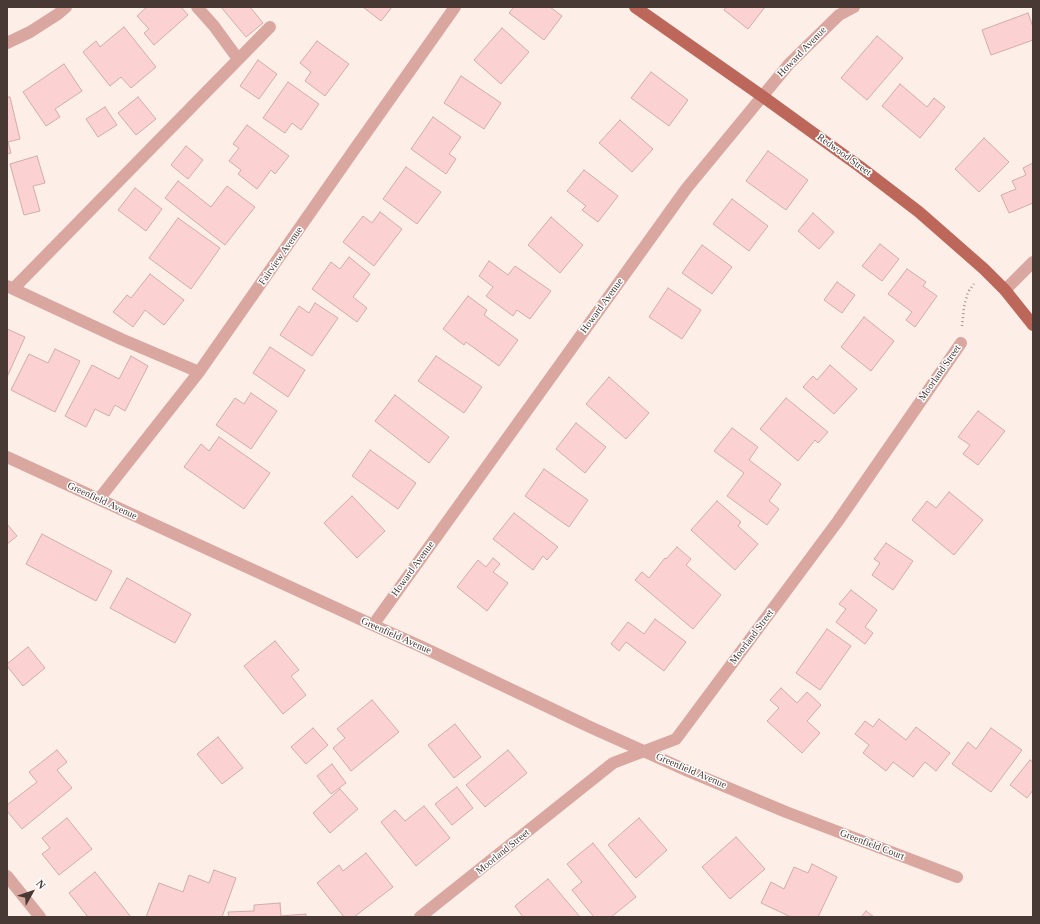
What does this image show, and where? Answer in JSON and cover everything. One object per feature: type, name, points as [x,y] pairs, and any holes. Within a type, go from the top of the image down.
[{"type":"main road","name":"Redwood Street","points":[[635,7],[860,166],[919,212],[984,269],[1005,290],[1033,325]]},
{"type":"street","points":[[7,43],[30,32],[66,7]]},
{"type":"street","points":[[197,7],[214,26],[238,59]]},
{"type":"street","name":"Fairview Avenue","points":[[99,499],[200,372],[354,150],[456,7]]},
{"type":"street","name":"Howard Avenue","points":[[372,625],[686,189],[789,64],[838,15],[854,7]]},
{"type":"street","points":[[200,372],[121,339],[10,287],[270,27]]},
{"type":"street","points":[[1005,290],[1033,262]]},
{"type":"street","name":"Moorland Street","points":[[420,917],[613,763],[676,739],[838,521],[961,342]]},
{"type":"street","name":"Greenfield Avenue","points":[[7,457],[422,647],[590,727],[786,812]]},
{"type":"street","name":"Greenfield Court","points":[[786,812],[957,877]]},
{"type":"street","points":[[7,876],[40,917]]},
{"type":"path","name":"Moorland Street","points":[[961,342],[964,307],[968,292],[984,269]]},
{"type":"building","points":[[147,7],[181,7],[188,15],[154,45],[144,33],[149,29],[137,16]]},
{"type":"building","points":[[221,7],[250,7],[263,23],[246,37]]},
{"type":"building","points":[[363,7],[392,7],[381,21]]},
{"type":"building","points":[[514,7],[550,7],[562,16],[544,40],[509,13]]},
{"type":"building","points":[[726,7],[765,7],[748,29],[724,10]]},
{"type":"building","points":[[1028,13],[1033,27],[1033,40],[991,55],[982,30]]},
{"type":"building","points":[[124,27],[156,67],[131,88],[121,77],[110,86],[83,52],[96,41],[100,47]]},
{"type":"building","points":[[502,28],[529,52],[501,84],[474,60]]},
{"type":"building","points":[[877,36],[903,58],[867,100],[841,78]]},
{"type":"building","points":[[317,41],[349,64],[325,96],[305,81],[311,72],[300,63]]},
{"type":"building","points":[[258,60],[277,74],[259,99],[240,86]]},
{"type":"building","points":[[64,64],[82,91],[55,109],[60,117],[46,126],[23,92]]},
{"type":"building","points":[[651,72],[688,100],[669,126],[631,98]]},
{"type":"building","points":[[461,76],[501,103],[484,129],[444,103]]},
{"type":"building","points":[[288,82],[319,104],[301,130],[292,123],[285,133],[263,118]]},
{"type":"building","points":[[900,84],[927,107],[934,98],[945,107],[920,138],[882,106]]},
{"type":"building","points":[[7,97],[10,97],[20,139],[8,142],[11,153],[7,154]]},
{"type":"building","points":[[138,97],[156,119],[136,135],[118,113]]},
{"type":"building","points":[[105,107],[117,125],[98,137],[86,119]]},
{"type":"building","points":[[433,117],[461,137],[449,154],[456,159],[446,174],[411,149]]},
{"type":"building","points":[[620,120],[653,149],[632,172],[599,143]]},
{"type":"building","points":[[247,125],[289,156],[275,174],[271,170],[257,189],[238,174],[241,170],[229,161],[239,148],[233,144]]},
{"type":"building","points":[[984,138],[1009,162],[979,192],[955,169]]},
{"type":"building","points":[[186,146],[203,160],[188,179],[171,165]]},
{"type":"building","points":[[768,151],[808,180],[786,210],[746,181]]},
{"type":"building","points":[[37,156],[45,183],[33,186],[40,211],[24,215],[10,164]]},
{"type":"building","points":[[1033,163],[1033,203],[1009,213],[1001,195],[1016,189],[1012,181],[1026,175],[1023,168]]},
{"type":"building","points":[[406,167],[441,192],[417,224],[383,199]]},
{"type":"building","points":[[584,170],[618,196],[598,222],[582,210],[586,206],[567,191]]},
{"type":"building","points":[[178,181],[211,207],[227,186],[255,207],[225,245],[165,198]]},
{"type":"building","points":[[135,188],[162,209],[146,231],[118,210]]},
{"type":"building","points":[[732,199],[768,226],[749,251],[713,224]]},
{"type":"building","points":[[380,212],[402,229],[374,266],[343,242],[363,216],[372,223]]},
{"type":"building","points":[[813,213],[834,232],[819,249],[798,231]]},
{"type":"building","points":[[551,217],[583,245],[560,273],[528,245]]},
{"type":"building","points":[[178,218],[220,248],[191,289],[149,258]]},
{"type":"building","points":[[880,244],[899,259],[882,281],[862,266]]},
{"type":"building","points":[[702,245],[732,267],[712,294],[682,273]]},
{"type":"building","points":[[349,257],[370,274],[353,297],[367,308],[357,322],[312,289],[331,262],[340,269]]},
{"type":"building","points":[[489,261],[508,275],[515,266],[551,291],[530,319],[517,310],[513,316],[486,296],[493,287],[479,276]]},
{"type":"building","points":[[907,269],[926,282],[923,286],[937,296],[915,327],[906,320],[912,312],[888,294]]},
{"type":"building","points":[[150,274],[184,300],[164,325],[145,310],[133,327],[113,312],[127,295],[131,298]]},
{"type":"building","points":[[837,282],[855,295],[842,313],[824,300]]},
{"type":"building","points":[[668,288],[701,310],[682,339],[649,317]]},
{"type":"building","points":[[468,296],[487,310],[484,315],[518,340],[499,366],[466,342],[464,345],[443,329]]},
{"type":"building","points":[[315,303],[338,318],[312,356],[280,335],[299,306],[309,313]]},
{"type":"building","points":[[864,317],[894,341],[871,371],[841,347]]},
{"type":"building","points":[[7,329],[25,337],[7,377]]},
{"type":"building","points":[[270,347],[305,370],[288,397],[253,373]]},
{"type":"building","points":[[55,349],[80,361],[55,412],[11,390],[29,354],[48,363]]},
{"type":"building","points":[[131,356],[148,366],[125,411],[115,405],[109,416],[95,409],[86,427],[65,416],[92,365],[119,379]]},
{"type":"building","points":[[436,356],[482,387],[464,413],[418,381]]},
{"type":"building","points":[[830,365],[857,389],[834,414],[803,387],[813,376],[817,380]]},
{"type":"building","points":[[609,377],[649,413],[626,439],[586,404]]},
{"type":"building","points":[[251,393],[277,411],[251,449],[216,425],[235,398],[244,404]]},
{"type":"building","points":[[395,395],[449,437],[429,463],[375,421]]},
{"type":"building","points":[[786,398],[828,432],[818,443],[815,440],[798,461],[760,429]]},
{"type":"building","points":[[978,411],[1005,431],[978,465],[963,454],[970,445],[958,437]]},
{"type":"building","points":[[576,423],[606,447],[585,473],[556,449]]},
{"type":"building","points":[[732,428],[758,447],[749,460],[781,484],[769,501],[779,509],[767,525],[727,496],[744,473],[714,451]]},
{"type":"building","points":[[219,437],[270,473],[244,509],[184,467],[201,444],[209,451]]},
{"type":"building","points":[[370,450],[416,483],[398,509],[352,476]]},
{"type":"building","points":[[544,469],[588,500],[569,527],[525,496]]},
{"type":"building","points":[[949,492],[983,520],[954,555],[912,520],[927,501],[936,508]]},
{"type":"building","points":[[352,496],[385,531],[357,558],[324,523]]},
{"type":"building","points":[[717,501],[741,522],[738,526],[758,544],[735,570],[691,530]]},
{"type":"building","points":[[514,513],[558,547],[547,560],[543,556],[533,570],[493,539]]},
{"type":"building","points":[[7,524],[17,536],[7,544]]},
{"type":"building","points":[[42,534],[112,571],[96,601],[26,564]]},
{"type":"building","points":[[886,543],[913,561],[893,590],[872,575],[880,563],[874,559]]},
{"type":"building","points":[[677,547],[691,559],[686,565],[721,595],[693,629],[635,580],[642,572],[649,578],[665,558],[666,559]]},
{"type":"building","points":[[493,558],[500,564],[493,572],[508,583],[487,611],[457,587],[478,560],[486,567]]},
{"type":"building","points":[[127,578],[191,614],[175,643],[110,608]]},
{"type":"building","points":[[851,590],[877,610],[865,627],[873,633],[865,644],[836,622],[846,609],[839,604]]},
{"type":"building","points":[[655,619],[686,642],[664,671],[626,642],[619,651],[611,644],[628,622],[644,634]]},
{"type":"building","points":[[827,629],[851,646],[820,690],[796,673]]},
{"type":"building","points":[[275,641],[299,670],[291,676],[306,695],[283,714],[244,666]]},
{"type":"building","points":[[28,647],[45,668],[23,686],[7,664]]},
{"type":"building","points":[[781,688],[797,703],[807,692],[821,705],[807,721],[820,733],[802,753],[767,721],[779,708],[770,700]]},
{"type":"building","points":[[372,700],[399,732],[351,771],[333,748],[345,738],[337,729]]},
{"type":"building","points":[[879,719],[906,740],[916,727],[950,753],[936,771],[925,762],[913,777],[893,762],[886,771],[863,753],[869,745],[855,734],[865,721],[873,727]]},
{"type":"building","points":[[455,724],[481,757],[454,778],[428,745]]},
{"type":"building","points":[[313,728],[328,745],[306,764],[291,747]]},
{"type":"building","points":[[991,728],[1022,750],[991,792],[952,764],[968,742],[976,749]]},
{"type":"building","points":[[218,737],[243,768],[222,784],[197,754]]},
{"type":"building","points":[[57,750],[67,762],[57,770],[72,788],[22,829],[7,811],[7,805],[37,782],[29,772]]},
{"type":"building","points":[[508,750],[527,773],[485,807],[466,785]]},
{"type":"building","points":[[1030,760],[1033,762],[1033,790],[1027,798],[1010,785]]},
{"type":"building","points":[[332,764],[346,783],[331,794],[317,776]]},
{"type":"building","points":[[457,787],[473,808],[452,825],[435,804]]},
{"type":"building","points":[[340,789],[358,809],[330,833],[313,813]]},
{"type":"building","points":[[424,806],[450,838],[416,866],[381,822],[395,810],[405,821]]},
{"type":"building","points":[[67,818],[92,849],[59,875],[42,854],[50,848],[42,838]]},
{"type":"building","points":[[639,818],[667,850],[636,878],[608,845]]},
{"type":"building","points":[[736,837],[765,869],[730,899],[702,867]]},
{"type":"building","points":[[593,843],[636,897],[611,917],[594,917],[572,890],[582,882],[567,864]]},
{"type":"building","points":[[366,853],[393,887],[354,917],[344,917],[317,883],[339,865],[343,871]]},
{"type":"building","points":[[812,864],[837,877],[818,917],[791,917],[761,903],[771,882],[784,889],[794,867],[808,873]]},
{"type":"building","points":[[214,870],[236,878],[222,917],[146,917],[159,883],[183,892],[189,875],[209,883]]},
{"type":"building","points":[[95,872],[131,917],[88,917],[69,893]]},
{"type":"building","points":[[548,879],[580,917],[523,917],[515,906]]},
{"type":"building","points":[[280,903],[281,916],[306,914],[306,917],[229,917],[228,912],[254,911],[254,905]]},
{"type":"building","points":[[866,911],[874,917],[861,917]]}]
